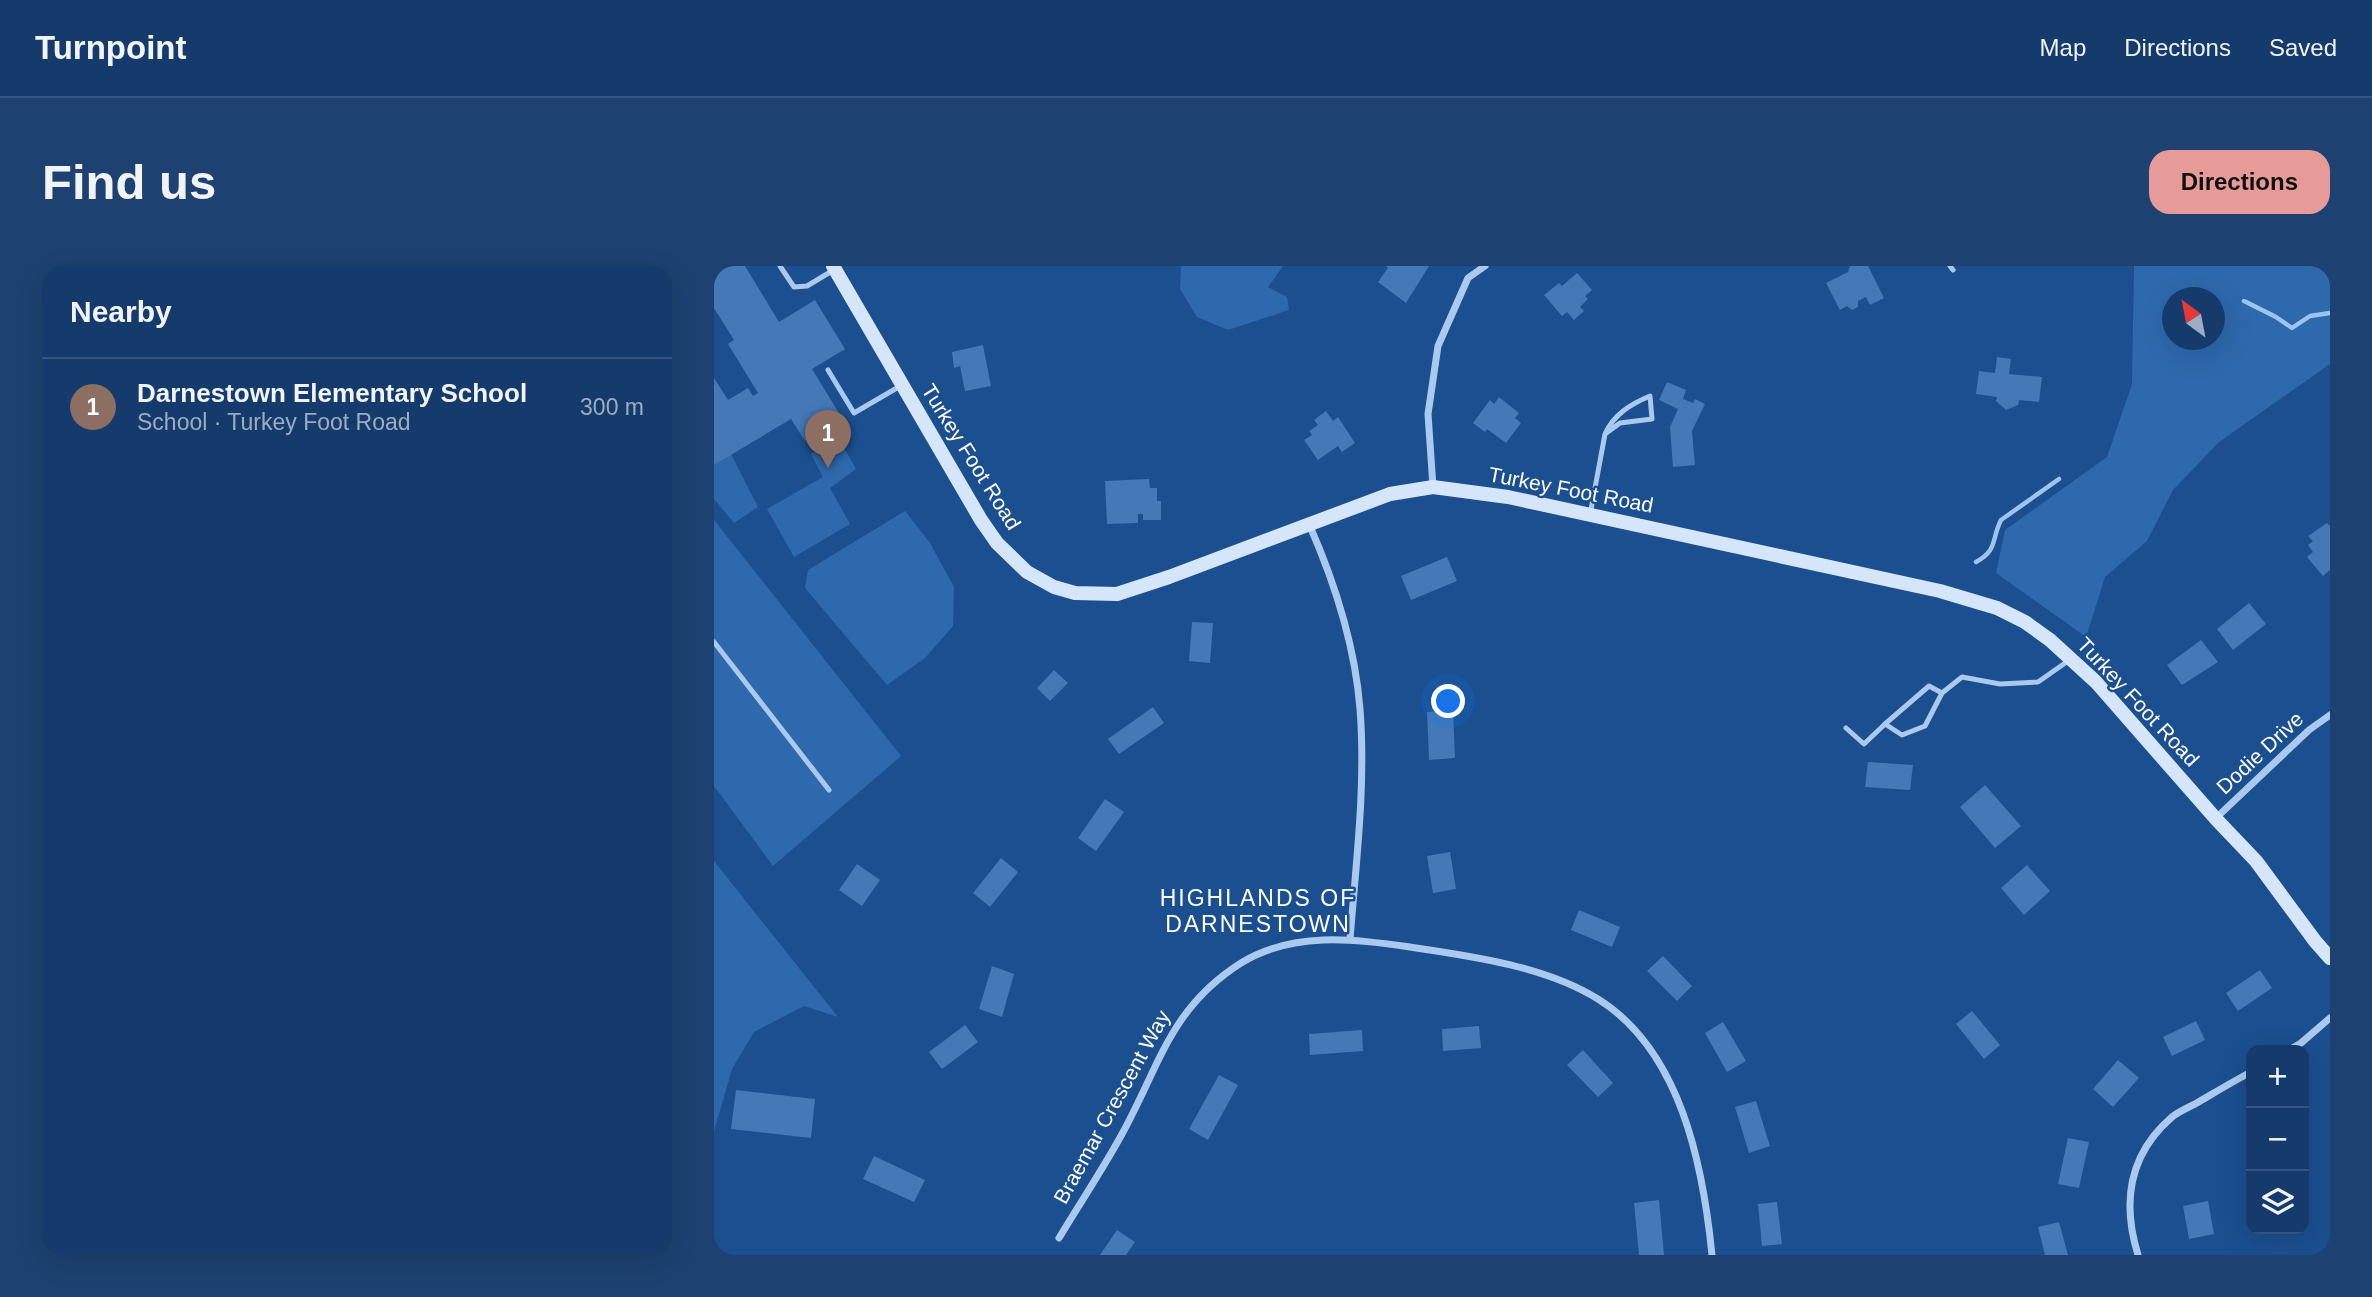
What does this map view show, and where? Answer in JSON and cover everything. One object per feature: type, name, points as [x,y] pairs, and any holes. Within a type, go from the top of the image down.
[{"type":"street","points":[[1433,487],[1428,414],[1438,346],[1468,278],[1485,266]]},
{"type":"street","name":"Turkey Foot Road","points":[[834,268],[981,520],[997,543],[1027,572],[1054,587],[1075,593],[1117,594],[1169,578],[1390,494],[1433,487],[1508,497],[1940,591],[1997,608],[2025,622],[2050,640],[2096,682],[2256,861],[2315,942],[2330,958]]},
{"type":"street","points":[[1308,524],[1327,564],[1338,596],[1351,650],[1360,709],[1361,794],[1350,939]]},
{"type":"street","name":"Dodie Drive","points":[[2216,819],[2309,730],[2330,715]]},
{"type":"street","name":"Braemar Crescent Way","points":[[1059,1238],[1122,1134],[1167,1040],[1202,993],[1242,962],[1269,950],[1311,940],[1350,939],[1446,952],[1531,971],[1563,981],[1599,999],[1655,1053],[1683,1110],[1708,1215],[1712,1255]]},
{"type":"street","points":[[2298,1045],[2330,1018]]},
{"type":"street","points":[[2138,1255],[2132,1236],[2129,1203],[2135,1168],[2145,1149],[2172,1117],[2246,1075]]},
{"type":"lane","points":[[780,266],[794,286],[807,286],[834,268]]},
{"type":"lane","points":[[828,370],[854,413],[902,385]]},
{"type":"lane","points":[[1590,515],[1605,434],[1610,424],[1632,404],[1650,396],[1652,419],[1620,423],[1605,434]]},
{"type":"lane","points":[[714,642],[829,790]]},
{"type":"lane","points":[[1885,724],[1902,736],[1925,726],[1942,693],[1962,677],[2000,684],[2038,682],[2071,659]]},
{"type":"lane","points":[[1846,728],[1864,744],[1928,686],[1942,693]]},
{"type":"shaded area","points":[[1181,266],[1283,266],[1268,287],[1287,297],[1289,310],[1228,330],[1197,317],[1180,289]]},
{"type":"shaded area","points":[[2134,266],[2330,266],[2330,364],[2219,442],[2173,490],[2147,541],[2105,577],[2086,637],[1996,573],[2005,530],[2107,457],[2132,384]]},
{"type":"shaded area","points":[[838,437],[856,469],[830,488],[850,524],[794,557],[767,509],[823,477],[811,454]]},
{"type":"shaded area","points":[[731,454],[758,507],[734,523],[714,499],[714,465]]},
{"type":"shaded area","points":[[905,511],[930,543],[954,587],[953,626],[925,658],[887,685],[805,588],[808,570]]},
{"type":"shaded area","points":[[714,520],[901,756],[773,866],[714,786]]},
{"type":"shaded area","points":[[714,861],[838,1017],[804,1006],[754,1032],[732,1069],[714,1131]]},
{"type":"building","points":[[714,266],[745,266],[779,322],[815,300],[845,349],[812,369],[842,418],[805,441],[791,419],[714,465],[714,378],[728,400],[748,388],[753,396],[758,393],[728,344],[734,340],[714,308]]},
{"type":"building","points":[[1386,266],[1429,266],[1406,303],[1378,282],[1388,268]]},
{"type":"building","points":[[1850,266],[1868,266],[1884,298],[1870,305],[1866,297],[1858,301],[1858,307],[1852,310],[1847,306],[1840,310],[1826,283],[1848,272]]},
{"type":"building","points":[[1577,273],[1592,290],[1585,296],[1588,299],[1580,307],[1584,311],[1574,320],[1567,312],[1562,316],[1544,295],[1559,283],[1562,286]]},
{"type":"building","points":[[983,345],[991,386],[965,391],[960,366],[954,368],[952,352]]},
{"type":"building","points":[[1997,357],[2011,359],[2009,374],[2042,377],[2039,402],[2019,400],[2018,405],[2006,410],[1996,401],[1997,397],[1976,394],[1979,371],[1995,373]]},
{"type":"building","points":[[1667,382],[1686,390],[1683,399],[1693,403],[1695,399],[1705,404],[1692,431],[1695,465],[1673,467],[1670,427],[1678,409],[1659,400]]},
{"type":"building","points":[[1499,397],[1519,413],[1515,418],[1521,423],[1506,443],[1487,429],[1485,432],[1473,423],[1490,400],[1494,404]]},
{"type":"building","points":[[1326,411],[1333,421],[1338,417],[1355,443],[1342,452],[1338,446],[1318,460],[1304,440],[1312,435],[1309,431],[1318,425],[1314,420]]},
{"type":"building","points":[[1149,479],[1150,488],[1157,488],[1157,501],[1161,501],[1161,520],[1143,520],[1143,514],[1138,514],[1138,523],[1107,524],[1105,481]]},
{"type":"building","points":[[2327,523],[2330,526],[2330,570],[2323,576],[2307,557],[2313,552],[2308,545],[2313,541],[2308,536]]},
{"type":"building","points":[[1447,557],[1457,581],[1411,600],[1401,576]]},
{"type":"building","points":[[2249,603],[2266,624],[2233,650],[2217,629]]},
{"type":"building","points":[[1192,622],[1213,623],[1210,663],[1189,661]]},
{"type":"building","points":[[2201,640],[2218,662],[2182,685],[2167,665]]},
{"type":"building","points":[[1054,670],[1068,683],[1050,701],[1037,688]]},
{"type":"building","points":[[1153,707],[1164,723],[1119,754],[1108,739]]},
{"type":"building","points":[[1453,710],[1455,758],[1429,760],[1427,712]]},
{"type":"building","points":[[1868,762],[1913,765],[1910,790],[1865,787]]},
{"type":"building","points":[[1985,785],[2021,826],[1995,848],[1960,807]]},
{"type":"building","points":[[1105,799],[1124,812],[1096,851],[1078,838]]},
{"type":"building","points":[[1450,852],[1456,889],[1433,893],[1427,856]]},
{"type":"building","points":[[1001,858],[1018,872],[990,907],[973,893]]},
{"type":"building","points":[[857,864],[880,880],[862,906],[839,890]]},
{"type":"building","points":[[2027,865],[2050,891],[2024,915],[2001,888]]},
{"type":"building","points":[[1579,910],[1620,927],[1612,947],[1571,930]]},
{"type":"building","points":[[1663,956],[1692,986],[1677,1001],[1647,971]]},
{"type":"building","points":[[992,966],[1014,974],[1002,1017],[979,1009]]},
{"type":"building","points":[[2260,970],[2272,988],[2238,1011],[2226,993]]},
{"type":"building","points":[[1972,1011],[2000,1045],[1984,1059],[1956,1024]]},
{"type":"building","points":[[2196,1021],[2205,1040],[2172,1056],[2163,1037]]},
{"type":"building","points":[[1723,1022],[1746,1061],[1727,1072],[1705,1033]]},
{"type":"building","points":[[965,1025],[978,1042],[942,1069],[929,1052]]},
{"type":"building","points":[[1479,1026],[1481,1048],[1443,1051],[1442,1029]]},
{"type":"building","points":[[1362,1030],[1363,1051],[1310,1055],[1309,1034]]},
{"type":"building","points":[[1583,1050],[1613,1083],[1598,1097],[1567,1065]]},
{"type":"building","points":[[2118,1060],[2139,1078],[2113,1107],[2093,1089]]},
{"type":"building","points":[[1219,1075],[1238,1085],[1208,1140],[1189,1129]]},
{"type":"building","points":[[736,1090],[815,1099],[811,1138],[731,1129]]},
{"type":"building","points":[[1756,1101],[1770,1146],[1749,1153],[1735,1107]]},
{"type":"building","points":[[2068,1138],[2089,1142],[2079,1188],[2058,1184]]},
{"type":"building","points":[[874,1156],[925,1180],[914,1202],[863,1179]]},
{"type":"building","points":[[1659,1200],[1664,1255],[1639,1255],[1634,1203]]},
{"type":"building","points":[[2208,1201],[2214,1234],[2189,1239],[2183,1206]]},
{"type":"building","points":[[1777,1202],[1782,1244],[1762,1246],[1758,1204]]},
{"type":"building","points":[[2059,1222],[2068,1255],[2045,1255],[2038,1227]]},
{"type":"building","points":[[1117,1230],[1135,1242],[1126,1255],[1100,1255]]},
{"type":"waterway","points":[[2244,301],[2292,328],[2310,316],[2330,313]]},
{"type":"waterway","points":[[1976,562],[1991,549],[2001,520],[2059,479]]},
{"type":"place","name":"Darnestown Elementary School","points":[[828,468]]},
{"type":"district","name":"HIGHLANDS OF DARNESTOWN","points":[[1258,911]]}]
